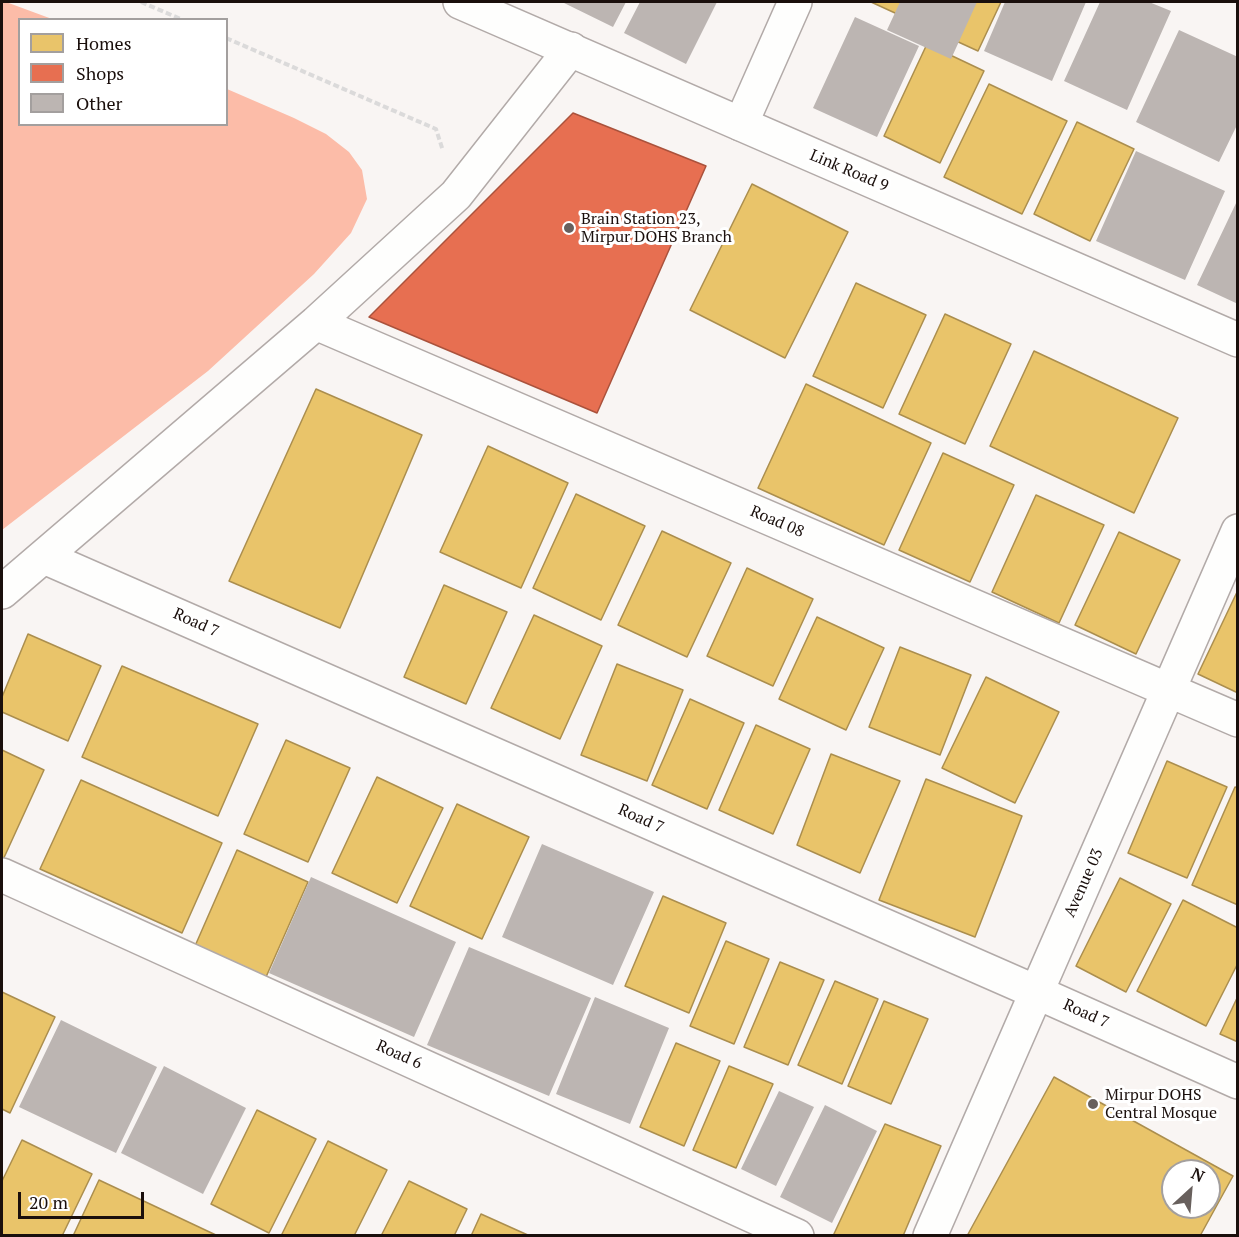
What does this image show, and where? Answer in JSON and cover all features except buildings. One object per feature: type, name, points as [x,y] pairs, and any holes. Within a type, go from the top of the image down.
[{"type":"street","name":"Link Road 9","points":[[460,2],[1238,340]]},
{"type":"street","points":[[741,124],[795,2]]},
{"type":"street","points":[[2,592],[316,323],[456,195],[571,49]]},
{"type":"street","name":"Road 08","points":[[316,323],[1238,720]]},
{"type":"street","name":"Avenue 03","points":[[930,1236],[1238,531]]},
{"type":"street","name":"Road 7","points":[[44,556],[1238,1082]]},
{"type":"street","name":"Road 6","points":[[2,875],[797,1236]]},
{"type":"path","points":[[141,2],[178,18]]},
{"type":"path","points":[[228,39],[436,129],[456,195]]},
{"type":"shaded area","points":[[2,2],[6,2],[49,18],[18,18],[18,126],[228,126],[228,89],[326,134],[349,152],[362,170],[367,199],[351,233],[314,274],[208,371],[2,530]]},
{"type":"place","name":"Brain Station 23, Mirpur DOHS Branch","points":[[569,228]]},
{"type":"place","name":"Mirpur DOHS Central Mosque","points":[[1093,1104]]}]
